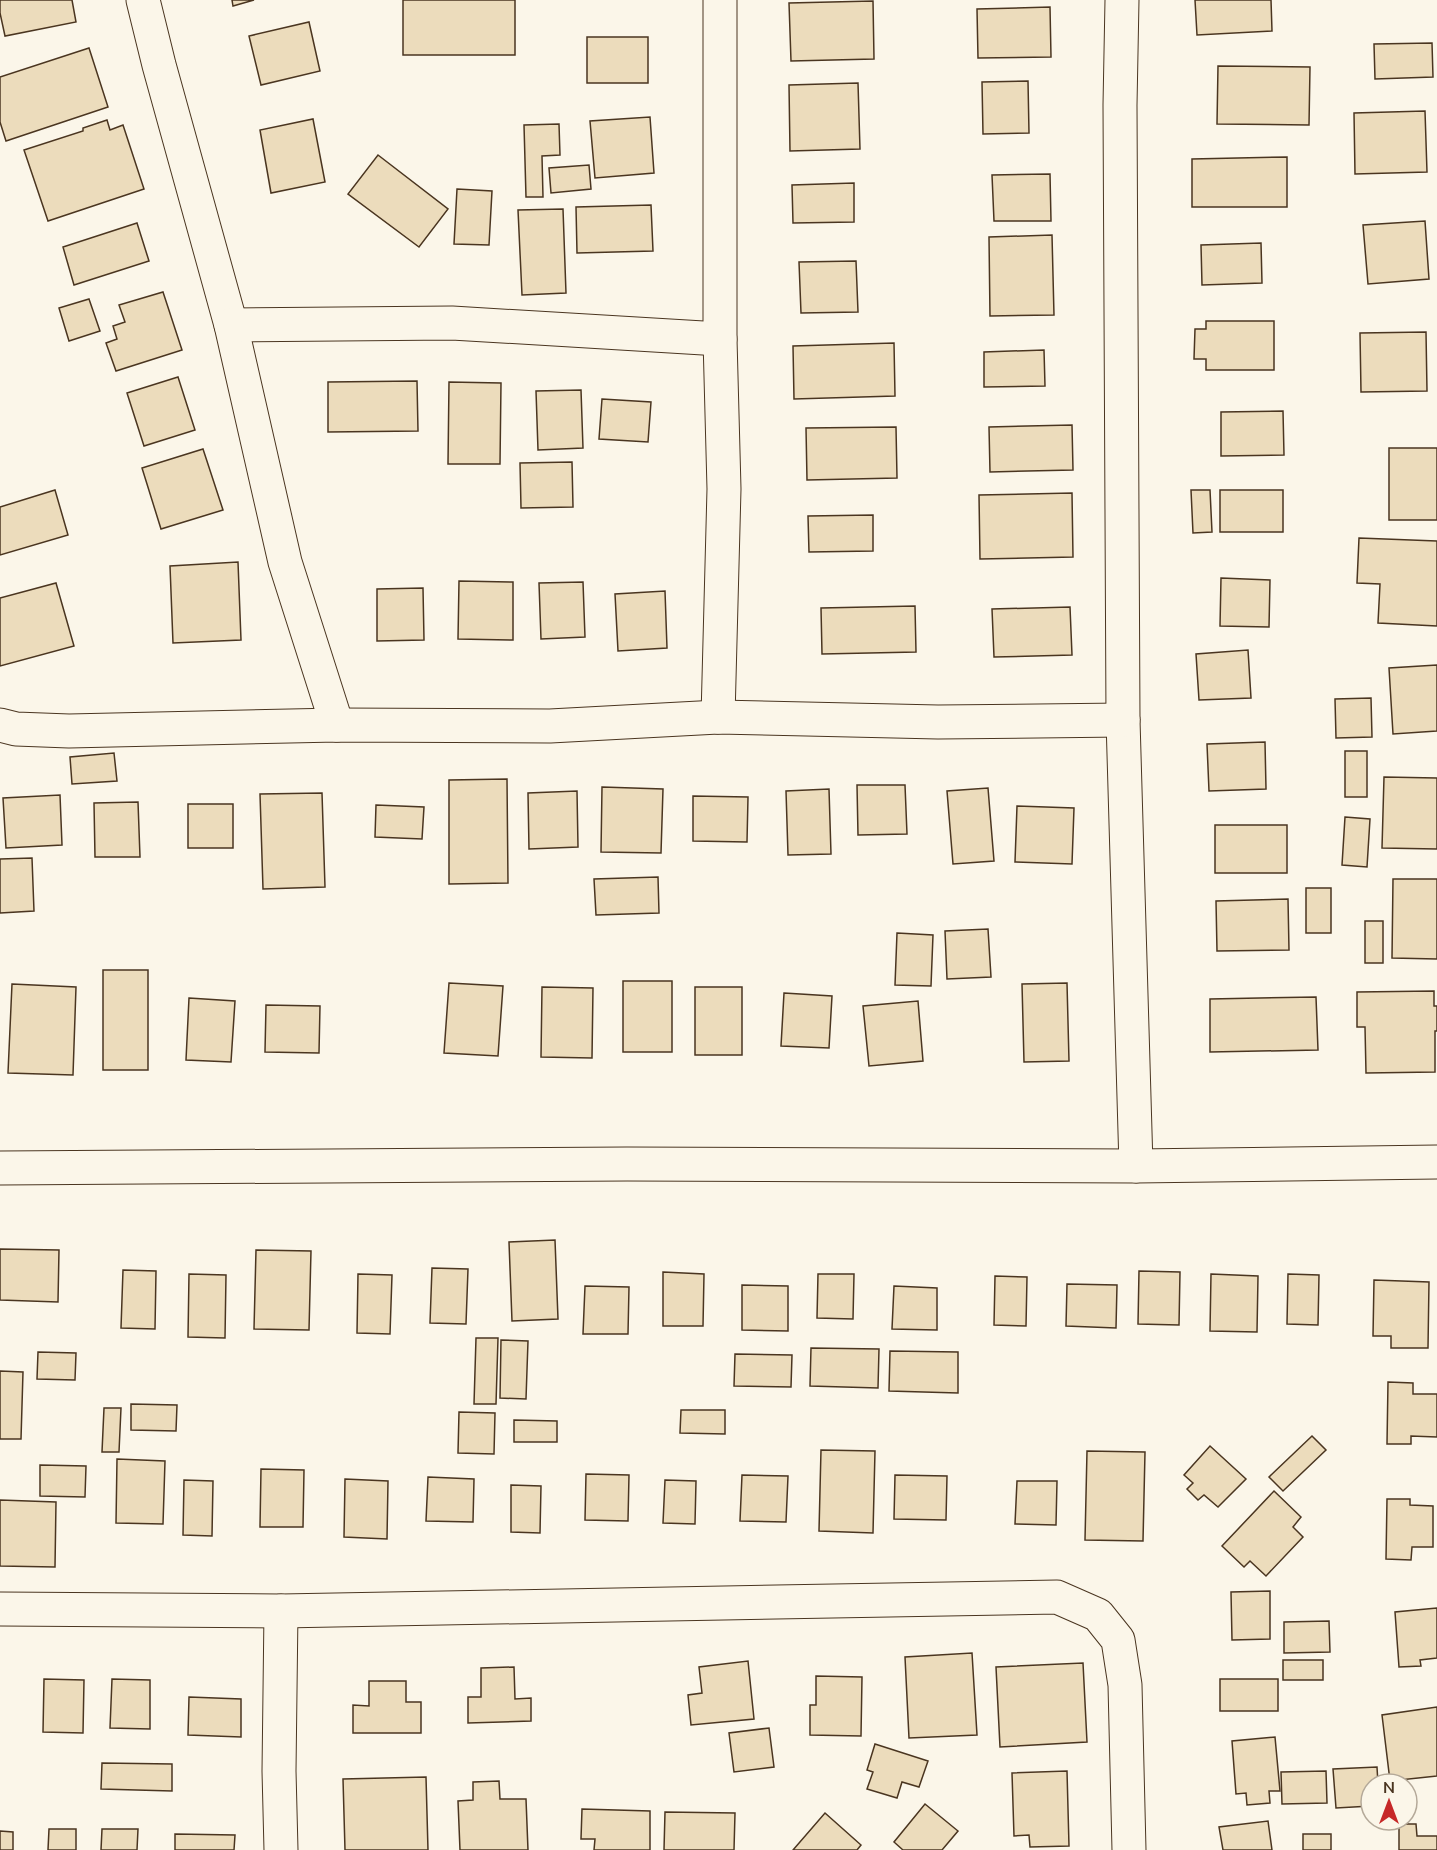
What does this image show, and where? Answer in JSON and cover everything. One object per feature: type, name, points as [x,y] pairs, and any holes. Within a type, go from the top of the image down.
[{"type":"street","points":[[143,0],[231,325],[285,562],[337,724]]},
{"type":"street","points":[[717,717],[724,489],[720,339],[720,0]]},
{"type":"street","points":[[1122,0],[1120,105],[1123,720],[1136,1166]]},
{"type":"street","points":[[231,325],[452,324],[720,339]]},
{"type":"street","points":[[0,725],[16,729],[69,731],[337,724],[550,726],[717,717],[938,722],[1123,720]]},
{"type":"street","points":[[0,1168],[627,1164],[1136,1166],[1437,1162]]},
{"type":"street","points":[[0,1609],[281,1611],[1057,1597],[1098,1615],[1118,1640],[1125,1685],[1128,1850]]},
{"type":"street","points":[[281,1611],[279,1771],[281,1850]]},
{"type":"building","points":[[0,0],[72,0],[76,22],[5,36]]},
{"type":"building","points":[[232,0],[254,0],[233,6]]},
{"type":"building","points":[[403,0],[515,0],[515,55],[403,55]]},
{"type":"building","points":[[1195,0],[1271,0],[1272,31],[1197,35]]},
{"type":"building","points":[[873,1],[874,59],[791,61],[789,3]]},
{"type":"building","points":[[1050,7],[1051,57],[978,58],[977,9]]},
{"type":"building","points":[[309,22],[320,71],[261,85],[249,36]]},
{"type":"building","points":[[587,37],[648,37],[648,83],[587,83]]},
{"type":"building","points":[[1432,43],[1433,77],[1375,79],[1374,44]]},
{"type":"building","points":[[89,48],[108,107],[6,141],[0,122],[0,77]]},
{"type":"building","points":[[1218,66],[1310,67],[1309,125],[1217,124]]},
{"type":"building","points":[[1028,81],[1029,133],[983,134],[982,82]]},
{"type":"building","points":[[858,83],[860,149],[790,151],[789,85]]},
{"type":"building","points":[[1425,111],[1427,172],[1355,174],[1354,113]]},
{"type":"building","points":[[650,117],[654,173],[595,178],[590,121]]},
{"type":"building","points":[[313,119],[325,182],[271,193],[260,130]]},
{"type":"building","points":[[107,120],[110,130],[123,125],[144,189],[48,221],[24,150],[83,131],[83,128]]},
{"type":"building","points":[[559,124],[560,155],[542,156],[543,197],[526,197],[524,125]]},
{"type":"building","points":[[378,155],[448,209],[419,247],[348,194]]},
{"type":"building","points":[[1287,157],[1287,207],[1192,207],[1192,159]]},
{"type":"building","points":[[589,165],[591,189],[551,193],[549,168]]},
{"type":"building","points":[[1050,174],[1051,221],[994,221],[992,175]]},
{"type":"building","points":[[854,183],[854,222],[793,223],[792,185]]},
{"type":"building","points":[[457,189],[492,191],[489,245],[454,244]]},
{"type":"building","points":[[651,205],[653,251],[577,253],[576,207]]},
{"type":"building","points":[[563,209],[566,293],[522,295],[518,210]]},
{"type":"building","points":[[1425,221],[1429,279],[1368,284],[1363,225]]},
{"type":"building","points":[[137,223],[149,261],[74,285],[63,247]]},
{"type":"building","points":[[1052,235],[1054,315],[990,316],[989,237]]},
{"type":"building","points":[[1261,243],[1262,283],[1202,285],[1201,245]]},
{"type":"building","points":[[856,261],[858,312],[801,313],[799,262]]},
{"type":"building","points":[[163,292],[182,350],[116,371],[106,343],[117,339],[113,326],[125,322],[119,305]]},
{"type":"building","points":[[89,299],[100,331],[69,341],[59,308]]},
{"type":"building","points":[[1206,321],[1274,321],[1274,370],[1206,370],[1206,359],[1194,359],[1195,329],[1206,329]]},
{"type":"building","points":[[1426,332],[1427,391],[1361,392],[1360,333]]},
{"type":"building","points":[[894,343],[895,396],[794,399],[793,346]]},
{"type":"building","points":[[1044,350],[1045,386],[984,387],[984,352]]},
{"type":"building","points":[[178,377],[195,430],[144,446],[127,393]]},
{"type":"building","points":[[417,381],[418,431],[328,432],[328,382]]},
{"type":"building","points":[[449,382],[501,383],[500,464],[448,464]]},
{"type":"building","points":[[581,390],[583,448],[538,450],[536,391]]},
{"type":"building","points":[[602,399],[651,402],[648,442],[599,439]]},
{"type":"building","points":[[1283,411],[1284,455],[1221,456],[1221,412]]},
{"type":"building","points":[[1072,425],[1073,470],[990,472],[989,427]]},
{"type":"building","points":[[896,427],[897,478],[807,480],[806,428]]},
{"type":"building","points":[[1389,448],[1437,448],[1437,520],[1389,520]]},
{"type":"building","points":[[203,449],[223,510],[161,529],[142,468]]},
{"type":"building","points":[[572,462],[573,507],[521,508],[520,463]]},
{"type":"building","points":[[55,490],[68,535],[0,555],[0,507]]},
{"type":"building","points":[[1191,490],[1210,490],[1212,532],[1193,533]]},
{"type":"building","points":[[1220,490],[1283,490],[1283,532],[1220,532]]},
{"type":"building","points":[[1072,493],[1073,557],[980,559],[979,495]]},
{"type":"building","points":[[873,515],[873,551],[809,552],[808,516]]},
{"type":"building","points":[[1359,538],[1437,541],[1437,626],[1378,623],[1380,584],[1357,583]]},
{"type":"building","points":[[238,562],[241,640],[173,643],[170,566]]},
{"type":"building","points":[[1221,578],[1270,580],[1269,627],[1220,626]]},
{"type":"building","points":[[459,581],[513,582],[513,640],[458,639]]},
{"type":"building","points":[[583,582],[585,637],[541,639],[539,583]]},
{"type":"building","points":[[56,583],[74,646],[0,666],[0,598]]},
{"type":"building","points":[[423,588],[424,640],[377,641],[377,589]]},
{"type":"building","points":[[665,591],[667,648],[618,651],[615,594]]},
{"type":"building","points":[[915,606],[916,652],[822,654],[821,608]]},
{"type":"building","points":[[1070,607],[1072,655],[994,657],[992,609]]},
{"type":"building","points":[[1248,650],[1251,698],[1199,700],[1196,654]]},
{"type":"building","points":[[1437,665],[1437,731],[1393,734],[1389,668]]},
{"type":"building","points":[[1371,698],[1372,737],[1336,738],[1335,699]]},
{"type":"building","points":[[1265,742],[1266,789],[1209,791],[1207,744]]},
{"type":"building","points":[[1345,751],[1367,751],[1367,797],[1345,797]]},
{"type":"building","points":[[114,753],[117,781],[72,784],[70,757]]},
{"type":"building","points":[[1384,777],[1437,778],[1437,849],[1382,848]]},
{"type":"building","points":[[507,779],[508,883],[449,884],[449,780]]},
{"type":"building","points":[[857,785],[905,785],[907,834],[858,835]]},
{"type":"building","points":[[602,787],[663,789],[661,853],[601,852]]},
{"type":"building","points":[[988,788],[994,861],[953,864],[947,791]]},
{"type":"building","points":[[829,789],[831,854],[788,855],[786,791]]},
{"type":"building","points":[[577,791],[578,847],[529,849],[528,793]]},
{"type":"building","points":[[322,793],[325,887],[263,889],[260,794]]},
{"type":"building","points":[[60,795],[62,845],[6,848],[3,798]]},
{"type":"building","points":[[693,796],[748,797],[747,842],[693,841]]},
{"type":"building","points":[[138,802],[140,857],[95,857],[94,803]]},
{"type":"building","points":[[188,804],[233,804],[233,848],[188,848]]},
{"type":"building","points":[[376,805],[424,807],[422,839],[375,837]]},
{"type":"building","points":[[1017,806],[1074,808],[1072,864],[1015,862]]},
{"type":"building","points":[[1345,817],[1370,819],[1367,867],[1342,865]]},
{"type":"building","points":[[1215,825],[1287,825],[1287,873],[1215,873]]},
{"type":"building","points":[[32,858],[34,911],[0,913],[0,859]]},
{"type":"building","points":[[658,877],[659,913],[596,915],[594,879]]},
{"type":"building","points":[[1393,879],[1437,879],[1437,959],[1392,958]]},
{"type":"building","points":[[1306,888],[1331,888],[1331,933],[1306,933]]},
{"type":"building","points":[[1288,899],[1289,950],[1217,951],[1216,901]]},
{"type":"building","points":[[1365,921],[1383,921],[1383,963],[1365,963]]},
{"type":"building","points":[[988,929],[991,977],[947,979],[945,931]]},
{"type":"building","points":[[897,933],[933,935],[931,986],[895,985]]},
{"type":"building","points":[[103,970],[148,970],[148,1070],[103,1070]]},
{"type":"building","points":[[623,981],[672,981],[672,1052],[623,1052]]},
{"type":"building","points":[[449,983],[503,986],[498,1056],[444,1053]]},
{"type":"building","points":[[1067,983],[1069,1061],[1024,1062],[1022,984]]},
{"type":"building","points":[[12,984],[76,987],[73,1075],[8,1073]]},
{"type":"building","points":[[542,987],[593,988],[592,1058],[541,1057]]},
{"type":"building","points":[[695,987],[742,987],[742,1055],[695,1055]]},
{"type":"building","points":[[1434,991],[1434,1006],[1437,1006],[1435,1072],[1366,1073],[1365,1027],[1357,1027],[1357,992]]},
{"type":"building","points":[[784,993],[832,996],[829,1048],[781,1046]]},
{"type":"building","points":[[1316,997],[1318,1050],[1210,1052],[1210,999]]},
{"type":"building","points":[[189,998],[235,1001],[231,1062],[186,1060]]},
{"type":"building","points":[[918,1001],[923,1061],[869,1066],[863,1006]]},
{"type":"building","points":[[266,1005],[320,1006],[319,1053],[265,1052]]},
{"type":"building","points":[[555,1240],[558,1319],[512,1321],[509,1242]]},
{"type":"building","points":[[0,1249],[59,1250],[58,1302],[0,1300]]},
{"type":"building","points":[[256,1250],[311,1251],[309,1330],[254,1329]]},
{"type":"building","points":[[432,1268],[468,1269],[466,1324],[430,1323]]},
{"type":"building","points":[[123,1270],[156,1271],[155,1329],[121,1328]]},
{"type":"building","points":[[1139,1271],[1180,1272],[1179,1325],[1138,1324]]},
{"type":"building","points":[[663,1272],[704,1274],[703,1326],[663,1326]]},
{"type":"building","points":[[189,1274],[226,1275],[225,1338],[188,1337]]},
{"type":"building","points":[[358,1274],[392,1275],[390,1334],[357,1333]]},
{"type":"building","points":[[818,1274],[854,1274],[853,1319],[817,1318]]},
{"type":"building","points":[[1211,1274],[1258,1276],[1257,1332],[1210,1331]]},
{"type":"building","points":[[1288,1274],[1319,1275],[1318,1325],[1287,1324]]},
{"type":"building","points":[[995,1276],[1027,1277],[1026,1326],[994,1325]]},
{"type":"building","points":[[1374,1280],[1429,1282],[1428,1348],[1391,1348],[1391,1336],[1373,1336]]},
{"type":"building","points":[[1067,1284],[1117,1285],[1116,1328],[1066,1326]]},
{"type":"building","points":[[742,1285],[788,1286],[788,1331],[742,1330]]},
{"type":"building","points":[[585,1286],[629,1287],[628,1334],[583,1334]]},
{"type":"building","points":[[894,1286],[937,1288],[937,1330],[892,1329]]},
{"type":"building","points":[[476,1338],[498,1338],[496,1404],[474,1404]]},
{"type":"building","points":[[501,1340],[528,1341],[526,1399],[500,1398]]},
{"type":"building","points":[[811,1348],[879,1349],[878,1388],[810,1386]]},
{"type":"building","points":[[890,1351],[958,1352],[958,1393],[889,1391]]},
{"type":"building","points":[[38,1352],[76,1353],[75,1380],[37,1379]]},
{"type":"building","points":[[735,1354],[792,1355],[791,1387],[734,1386]]},
{"type":"building","points":[[0,1371],[23,1372],[21,1439],[0,1439]]},
{"type":"building","points":[[1388,1382],[1413,1383],[1413,1394],[1437,1394],[1437,1437],[1411,1436],[1411,1444],[1387,1444]]},
{"type":"building","points":[[131,1404],[177,1405],[176,1431],[131,1430]]},
{"type":"building","points":[[104,1408],[121,1408],[119,1452],[102,1452]]},
{"type":"building","points":[[681,1410],[725,1410],[725,1434],[680,1433]]},
{"type":"building","points":[[459,1412],[495,1413],[494,1454],[458,1453]]},
{"type":"building","points":[[514,1420],[557,1421],[557,1442],[514,1442]]},
{"type":"building","points":[[1312,1436],[1326,1450],[1283,1491],[1269,1477]]},
{"type":"building","points":[[1210,1446],[1246,1479],[1218,1507],[1204,1495],[1198,1500],[1187,1489],[1193,1483],[1184,1475]]},
{"type":"building","points":[[821,1450],[875,1451],[873,1533],[819,1531]]},
{"type":"building","points":[[1087,1451],[1145,1452],[1143,1541],[1085,1540]]},
{"type":"building","points":[[117,1459],[165,1461],[163,1524],[116,1523]]},
{"type":"building","points":[[40,1465],[86,1466],[85,1497],[40,1496]]},
{"type":"building","points":[[261,1469],[304,1470],[303,1527],[260,1527]]},
{"type":"building","points":[[586,1474],[629,1475],[628,1521],[585,1520]]},
{"type":"building","points":[[742,1475],[788,1476],[786,1522],[740,1521]]},
{"type":"building","points":[[895,1475],[947,1476],[946,1520],[894,1519]]},
{"type":"building","points":[[428,1477],[474,1479],[473,1522],[426,1521]]},
{"type":"building","points":[[345,1479],[388,1481],[387,1539],[344,1537]]},
{"type":"building","points":[[184,1480],[213,1481],[212,1536],[183,1535]]},
{"type":"building","points":[[665,1480],[696,1481],[695,1524],[663,1523]]},
{"type":"building","points":[[1017,1481],[1057,1481],[1056,1525],[1015,1524]]},
{"type":"building","points":[[511,1485],[541,1486],[540,1533],[511,1532]]},
{"type":"building","points":[[1274,1491],[1301,1517],[1293,1527],[1303,1537],[1266,1576],[1250,1561],[1244,1567],[1222,1546]]},
{"type":"building","points":[[1387,1499],[1410,1499],[1410,1505],[1433,1506],[1433,1547],[1412,1547],[1411,1560],[1386,1559]]},
{"type":"building","points":[[0,1500],[56,1502],[55,1567],[0,1566]]},
{"type":"building","points":[[1270,1591],[1270,1639],[1232,1640],[1231,1592]]},
{"type":"building","points":[[1437,1608],[1437,1658],[1420,1660],[1421,1666],[1399,1667],[1395,1612]]},
{"type":"building","points":[[1329,1621],[1330,1652],[1284,1653],[1284,1622]]},
{"type":"building","points":[[972,1653],[977,1735],[909,1738],[905,1657]]},
{"type":"building","points":[[1283,1660],[1323,1660],[1323,1680],[1283,1680]]},
{"type":"building","points":[[748,1661],[754,1719],[691,1725],[688,1695],[702,1693],[699,1667]]},
{"type":"building","points":[[1083,1663],[1087,1742],[1000,1747],[996,1667]]},
{"type":"building","points":[[514,1667],[515,1699],[531,1698],[531,1721],[468,1723],[468,1697],[481,1697],[481,1668]]},
{"type":"building","points":[[816,1676],[862,1677],[861,1736],[810,1735],[810,1705],[816,1705]]},
{"type":"building","points":[[44,1679],[84,1680],[83,1733],[43,1732]]},
{"type":"building","points":[[112,1679],[150,1680],[150,1729],[110,1728]]},
{"type":"building","points":[[1220,1679],[1278,1679],[1278,1711],[1220,1711]]},
{"type":"building","points":[[369,1681],[406,1681],[406,1702],[421,1702],[421,1733],[353,1733],[353,1705],[369,1706]]},
{"type":"building","points":[[189,1697],[241,1699],[241,1737],[188,1735]]},
{"type":"building","points":[[1437,1707],[1437,1776],[1419,1778],[1419,1772],[1389,1772],[1382,1715]]},
{"type":"building","points":[[769,1728],[774,1767],[734,1772],[729,1733]]},
{"type":"building","points":[[1275,1737],[1280,1791],[1269,1791],[1270,1803],[1247,1805],[1246,1793],[1236,1794],[1232,1741]]},
{"type":"building","points":[[875,1744],[928,1761],[919,1787],[902,1782],[897,1798],[867,1789],[873,1772],[867,1770]]},
{"type":"building","points":[[102,1763],[172,1764],[172,1791],[101,1789]]},
{"type":"building","points":[[1377,1767],[1377,1772],[1359,1772],[1359,1807],[1336,1808],[1333,1769]]},
{"type":"building","points":[[1067,1771],[1069,1846],[1030,1847],[1029,1835],[1014,1836],[1012,1773]]},
{"type":"building","points":[[1326,1771],[1327,1803],[1282,1804],[1281,1772]]},
{"type":"building","points":[[426,1777],[428,1850],[345,1850],[343,1779]]},
{"type":"building","points":[[499,1781],[500,1799],[526,1799],[528,1850],[460,1850],[458,1801],[473,1800],[473,1782]]},
{"type":"building","points":[[925,1804],[958,1831],[942,1850],[903,1850],[894,1842]]},
{"type":"building","points":[[582,1809],[650,1811],[650,1850],[594,1850],[595,1839],[581,1839]]},
{"type":"building","points":[[665,1812],[735,1813],[734,1850],[664,1850]]},
{"type":"building","points":[[825,1813],[861,1845],[857,1850],[793,1850]]},
{"type":"building","points":[[1268,1821],[1272,1850],[1223,1850],[1219,1827]]},
{"type":"building","points":[[49,1829],[76,1829],[76,1850],[48,1850]]},
{"type":"building","points":[[102,1829],[138,1829],[137,1850],[101,1850]]},
{"type":"building","points":[[0,1831],[13,1832],[13,1850],[0,1850]]},
{"type":"building","points":[[1399,1832],[1417,1832],[1417,1836],[1437,1836],[1437,1850],[1399,1850]]},
{"type":"building","points":[[175,1834],[235,1835],[234,1850],[175,1850]]},
{"type":"building","points":[[1303,1834],[1331,1834],[1331,1850],[1303,1850]]}]
